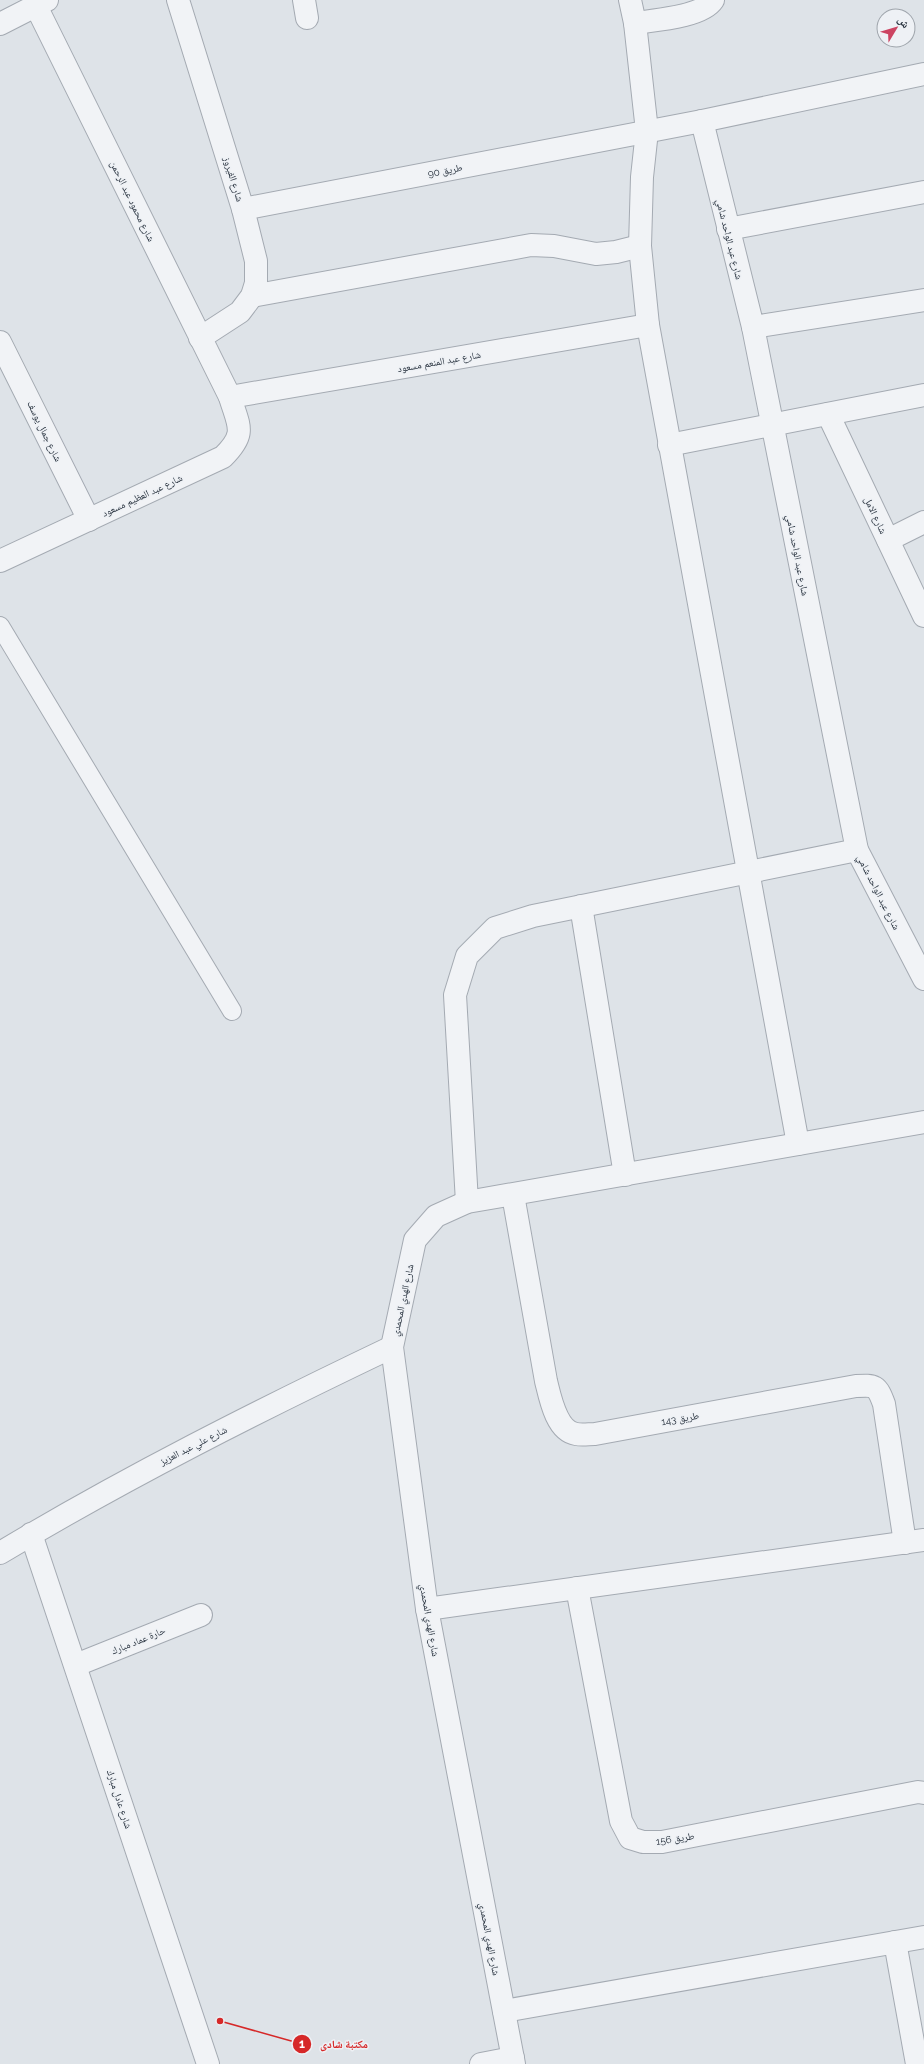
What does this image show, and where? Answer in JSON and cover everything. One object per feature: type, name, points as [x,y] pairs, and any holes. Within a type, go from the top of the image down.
[{"type":"street","name":"شارع الفيروز","points":[[178,0],[243,208],[256,261],[256,283],[252,296],[240,312],[200,338]]},
{"type":"street","points":[[630,0],[635,23],[647,131],[642,177],[640,246],[648,326],[798,1144]]},
{"type":"street","points":[[635,23],[694,13],[710,4],[713,0]]},
{"type":"street","points":[[0,24],[41,3]]},
{"type":"street","name":"شارع محمود عبد الرحمن","points":[[41,3],[200,338],[230,397]]},
{"type":"street","name":"طريق 90","points":[[243,208],[702,121],[924,74]]},
{"type":"street","name":"شارع عبد الواحد شامي","points":[[702,121],[752,327],[857,850],[924,979]]},
{"type":"street","points":[[728,229],[924,192]]},
{"type":"street","points":[[252,296],[531,245],[554,246],[596,254],[616,252],[640,246]]},
{"type":"street","points":[[752,327],[924,300]]},
{"type":"street","name":"شارع عبد المنعم مسعود","points":[[230,397],[648,326]]},
{"type":"street","name":"شارع جمال يوسف","points":[[0,342],[89,520]]},
{"type":"street","points":[[669,445],[924,395]]},
{"type":"street","name":"شارع عبد العظيم مسعود","points":[[0,561],[223,457],[239,438],[239,428],[230,397]]},
{"type":"street","name":"شارع الامل","points":[[828,414],[924,616]]},
{"type":"street","points":[[888,540],[924,522]]},
{"type":"street","points":[[467,1202],[455,995],[467,956],[495,928],[533,916],[857,850]]},
{"type":"street","points":[[581,906],[625,1175]]},
{"type":"street","name":"شارع الهدي المحمدي","points":[[514,2061],[427,1609],[392,1347],[415,1240],[436,1216],[467,1202],[924,1122]]},
{"type":"street","name":"طريق 143","points":[[513,1195],[546,1382],[552,1407],[562,1424],[574,1434],[595,1434],[856,1386],[872,1385],[879,1391],[884,1404],[915,1541]]},
{"type":"street","name":"شارع علي عبد العزيز","points":[[0,1553],[120,1483],[209,1436],[392,1347]]},
{"type":"street","name":"شارع عادل مبارك","points":[[32,1534],[208,2064]]},
{"type":"street","points":[[427,1609],[915,1541]]},
{"type":"street","name":"طريق 156","points":[[577,1588],[621,1821],[630,1838],[643,1842],[662,1842],[924,1792]]},
{"type":"street","name":"حارة عماد مبارك","points":[[76,1665],[201,1615]]},
{"type":"street","points":[[504,2011],[924,1937]]},
{"type":"street","points":[[895,1942],[918,2037],[917,2064]]},
{"type":"street","points":[[481,2064],[514,2061]]},
{"type":"lane","points":[[0,626],[232,1011]]},
{"type":"place","name":"مكتبة شادى","points":[[220,2021]]}]
